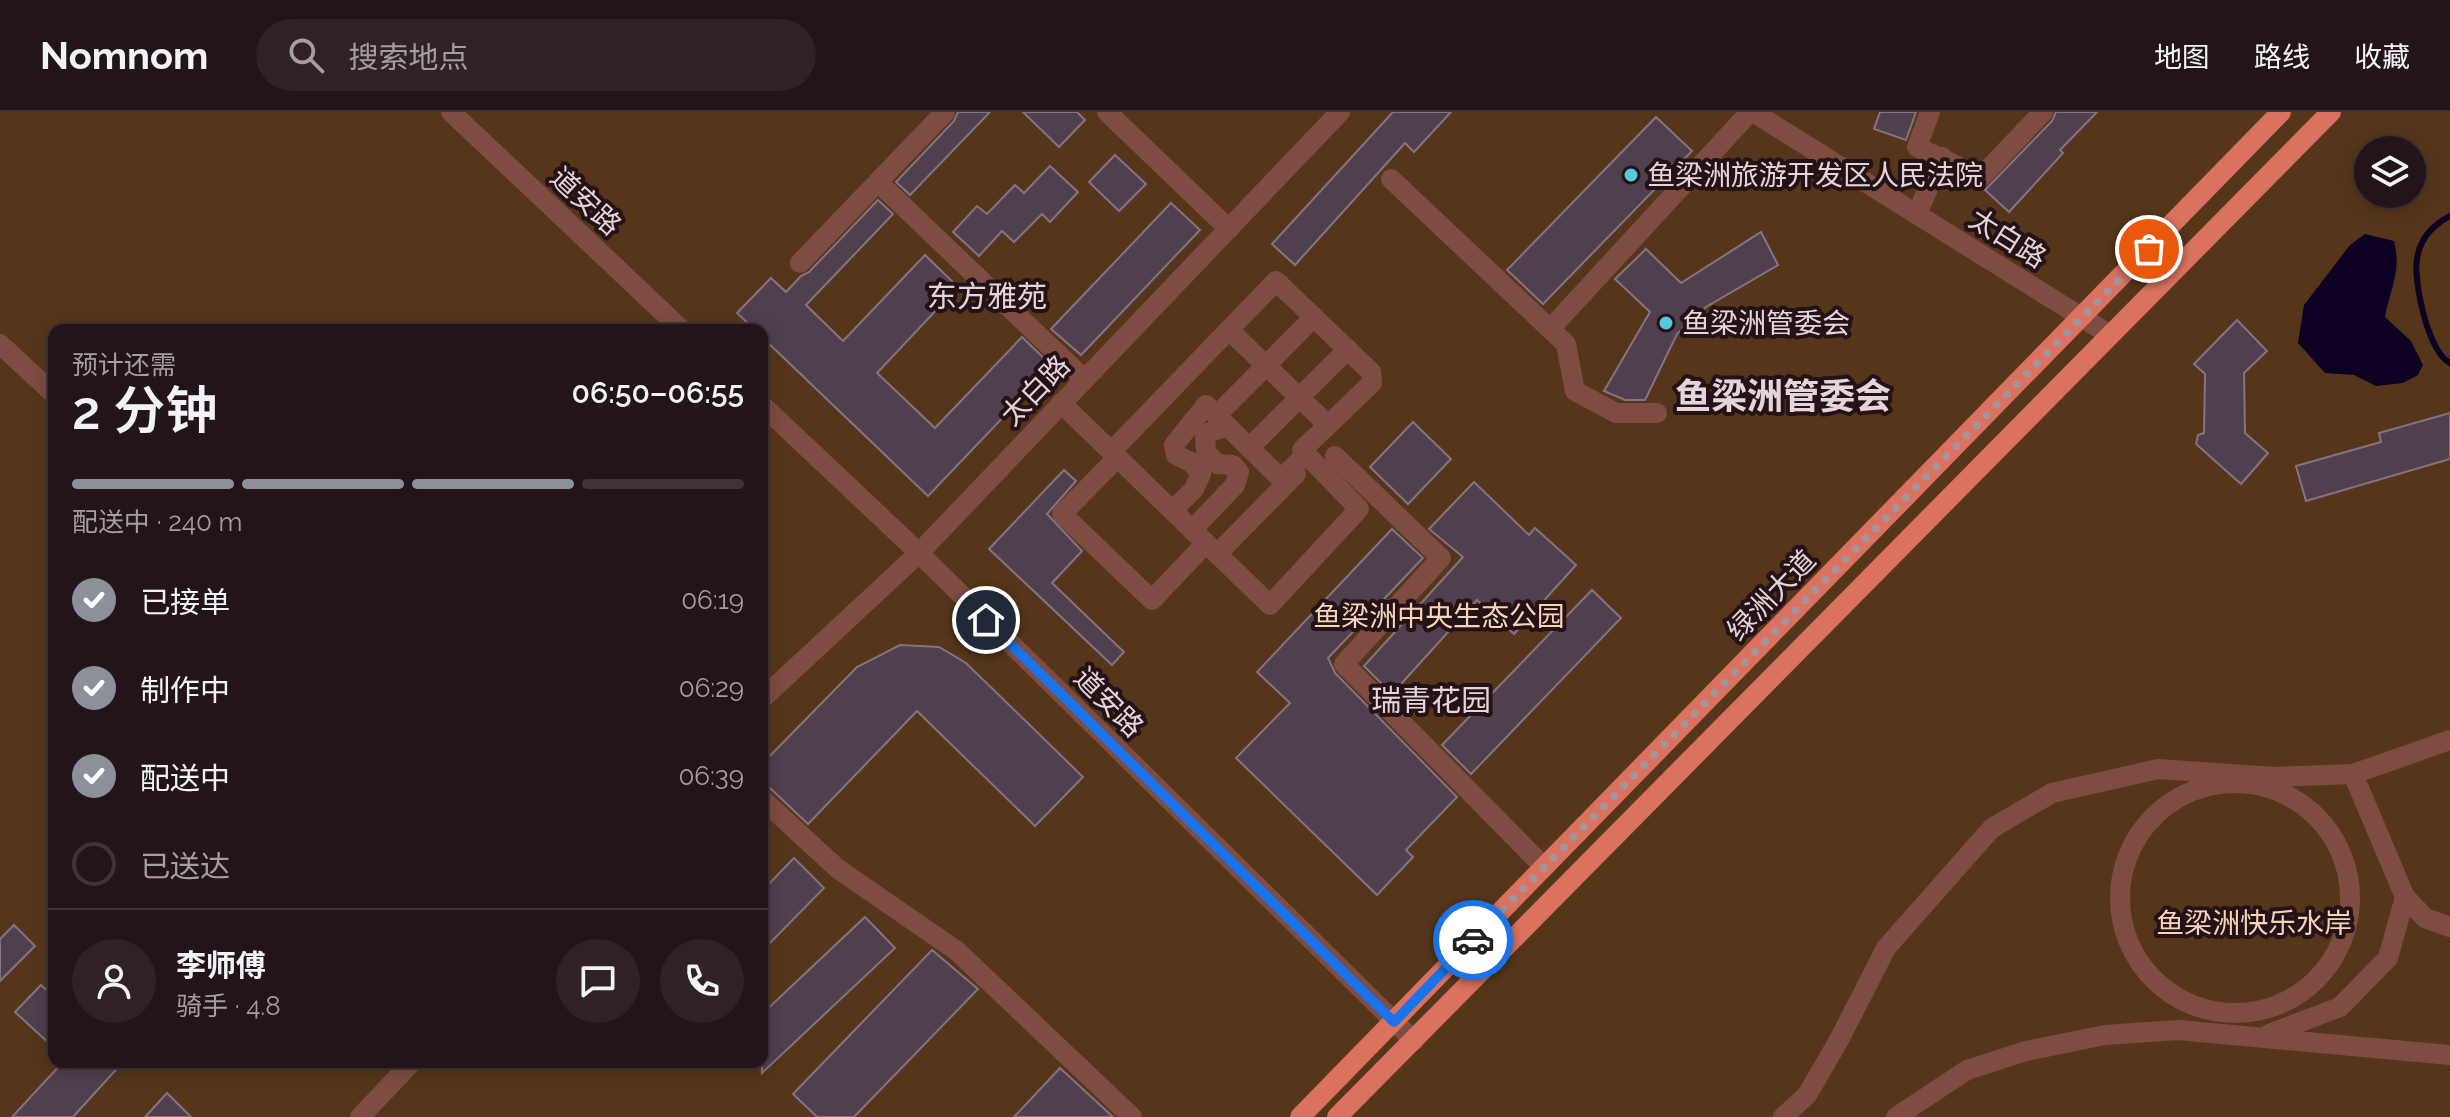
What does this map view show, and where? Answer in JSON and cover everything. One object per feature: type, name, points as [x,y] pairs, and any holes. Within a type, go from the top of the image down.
[{"type":"main road","name":"绿洲大道","points":[[1300,1117],[2281,112]]},
{"type":"main road","name":"绿洲大道","points":[[1337,1117],[2331,112]]},
{"type":"street","name":"道安路","points":[[451,112],[676,324]]},
{"type":"street","points":[[800,263],[945,112]]},
{"type":"street","points":[[1107,112],[1229,229]]},
{"type":"street","name":"太白路","points":[[768,693],[919,553],[1340,112]]},
{"type":"street","points":[[1550,329],[1752,112]]},
{"type":"street","name":"太白路","points":[[1752,112],[2110,335]]},
{"type":"street","points":[[1930,112],[1917,147],[1981,177],[2043,112]]},
{"type":"street","points":[[1917,214],[1942,157]]},
{"type":"street","points":[[1391,179],[1566,344],[1575,391],[1616,413],[1657,413]]},
{"type":"street","points":[[878,182],[1084,379]]},
{"type":"street","points":[[1061,403],[1115,454],[1173,510],[1205,542],[1270,605],[1359,509],[1308,456],[1302,450],[1372,383],[1371,372],[1276,281],[1181,379],[1115,454],[1062,514],[1152,600],[1205,542],[1308,456]]},
{"type":"street","points":[[1173,510],[1194,489],[1201,474],[1191,462],[1176,455],[1174,445],[1217,415],[1314,317]]},
{"type":"street","points":[[1229,330],[1328,425]]},
{"type":"street","points":[[0,344],[48,388]]},
{"type":"street","points":[[1249,448],[1348,349]]},
{"type":"street","points":[[1181,379],[1281,479],[1308,456]]},
{"type":"street","name":"道安路","points":[[768,411],[919,553],[1414,1041]]},
{"type":"street","points":[[1205,542],[1239,472],[1233,465],[1217,464],[1206,452],[1205,434],[1217,415]]},
{"type":"street","points":[[1335,456],[1441,558],[1344,664],[1544,867]]},
{"type":"street","points":[[1783,1117],[1807,1095],[1886,948],[1992,828],[2052,793],[2158,769],[2274,777],[2353,774],[2450,740]]},
{"type":"street","points":[[2353,774],[2405,897],[2425,918],[2450,927]]},
{"type":"street","points":[[2245,783],[2281,791],[2312,811],[2335,840],[2348,874],[2350,914],[2338,951],[2314,982],[2281,1004],[2243,1013],[2204,1010],[2169,993],[2141,966],[2124,931],[2119,892],[2127,856],[2146,824],[2174,800],[2208,786],[2245,783]]},
{"type":"street","points":[[768,805],[838,869],[957,951],[1132,1117]]},
{"type":"street","points":[[2261,1037],[2340,1007],[2388,958],[2405,897]]},
{"type":"street","points":[[2202,1031],[2204,1010]]},
{"type":"street","points":[[1896,1117],[1967,1070],[2026,1051],[2105,1035],[2202,1031],[2450,1055]]},
{"type":"street","points":[[360,1117],[406,1068]]},
{"type":"green space","name":"鱼梁洲中央生态公园","points":[[0,112],[2450,112],[2450,1117],[0,1117]]},
{"type":"shaded area","points":[[2365,234],[2394,241],[2396,271],[2385,317],[2411,341],[2423,365],[2418,375],[2403,383],[2376,386],[2354,375],[2325,373],[2298,343],[2304,305],[2350,245]]},
{"type":"building","points":[[958,112],[990,112],[910,195],[896,182],[954,121]]},
{"type":"building","points":[[1023,112],[1077,112],[1085,120],[1059,147]]},
{"type":"building","points":[[1393,112],[1451,112],[1414,152],[1405,143],[1295,265],[1272,244]]},
{"type":"building","points":[[1880,112],[1916,112],[1906,140],[1874,129]]},
{"type":"building","points":[[2056,112],[2097,112],[2060,150],[2063,153],[2009,212],[1985,190],[2052,121]]},
{"type":"building","points":[[1656,117],[1692,151],[1543,304],[1507,270]]},
{"type":"building","points":[[1115,155],[1146,184],[1119,211],[1089,182]]},
{"type":"building","points":[[1050,166],[1078,192],[1050,222],[1042,214],[1014,242],[1002,231],[979,256],[953,232],[977,206],[987,214],[1015,185],[1024,193]]},
{"type":"building","points":[[878,200],[893,214],[806,305],[843,341],[925,255],[958,287],[877,373],[935,428],[1022,337],[1052,366],[928,496],[768,343],[768,324],[749,324],[737,313],[771,278],[786,292]]},
{"type":"building","points":[[1171,203],[1200,230],[1081,355],[1051,329]]},
{"type":"building","name":"鱼梁洲管委会","points":[[1761,232],[1778,265],[1706,307],[1677,334],[1645,400],[1625,400],[1604,391],[1650,312],[1615,279],[1646,249],[1681,283]]},
{"type":"building","points":[[2237,320],[2267,351],[2244,373],[2245,433],[2268,453],[2241,484],[2196,444],[2198,435],[2204,433],[2205,374],[2194,364]]},
{"type":"building","points":[[2450,413],[2450,459],[2306,501],[2296,466],[2381,442],[2379,433]]},
{"type":"building","points":[[1413,422],[1451,459],[1408,504],[1370,467]]},
{"type":"building","points":[[1064,470],[1076,481],[1047,514],[1082,551],[1052,583],[1124,652],[1112,665],[989,549]]},
{"type":"building","points":[[1474,482],[1529,535],[1535,528],[1576,565],[1514,634],[1477,600],[1392,694],[1364,666],[1463,557],[1429,529]]},
{"type":"building","points":[[1392,529],[1423,558],[1328,658],[1335,673],[1457,797],[1406,850],[1413,857],[1377,895],[1236,758],[1290,703],[1257,672]]},
{"type":"building","points":[[1592,590],[1621,618],[1471,774],[1442,745]]},
{"type":"building","points":[[900,645],[939,647],[966,663],[1083,777],[1035,826],[917,711],[808,824],[768,788],[768,758],[857,667]]},
{"type":"building","points":[[794,858],[824,888],[768,945],[768,885]]},
{"type":"building","points":[[865,917],[895,948],[768,1067],[768,1008]]},
{"type":"building","points":[[14,925],[35,946],[0,981],[0,939]]},
{"type":"building","points":[[932,950],[978,989],[854,1117],[817,1117],[793,1094]]},
{"type":"building","points":[[41,985],[48,991],[48,1042],[15,1012]]},
{"type":"building","points":[[57,1068],[118,1068],[73,1117],[12,1117]]},
{"type":"building","points":[[1060,1068],[1112,1116],[1113,1117],[1014,1117]]},
{"type":"building","points":[[167,1093],[191,1117],[145,1117]]},
{"type":"waterway","points":[[2450,216],[2438,223],[2425,238],[2416,269],[2429,331],[2442,356],[2450,363]]},
{"type":"way so far","points":[[1473,940],[2149,249]]},
{"type":"place","name":"鱼梁洲旅游开发区人民法院","points":[[1631,175]]},
{"type":"place","name":"鱼梁洲管委会","points":[[1666,323]]},
{"type":"district","name":"东方雅苑","points":[[987,297]]},
{"type":"district","name":"鱼梁洲管委会","points":[[1783,396]]},
{"type":"district","name":"瑞青花园","points":[[1431,701]]},
{"type":"route","points":[[986,620],[1394,1022],[1473,940]]},
{"type":"park label","name":"鱼梁洲快乐水岸","points":[[2254,923]]}]
